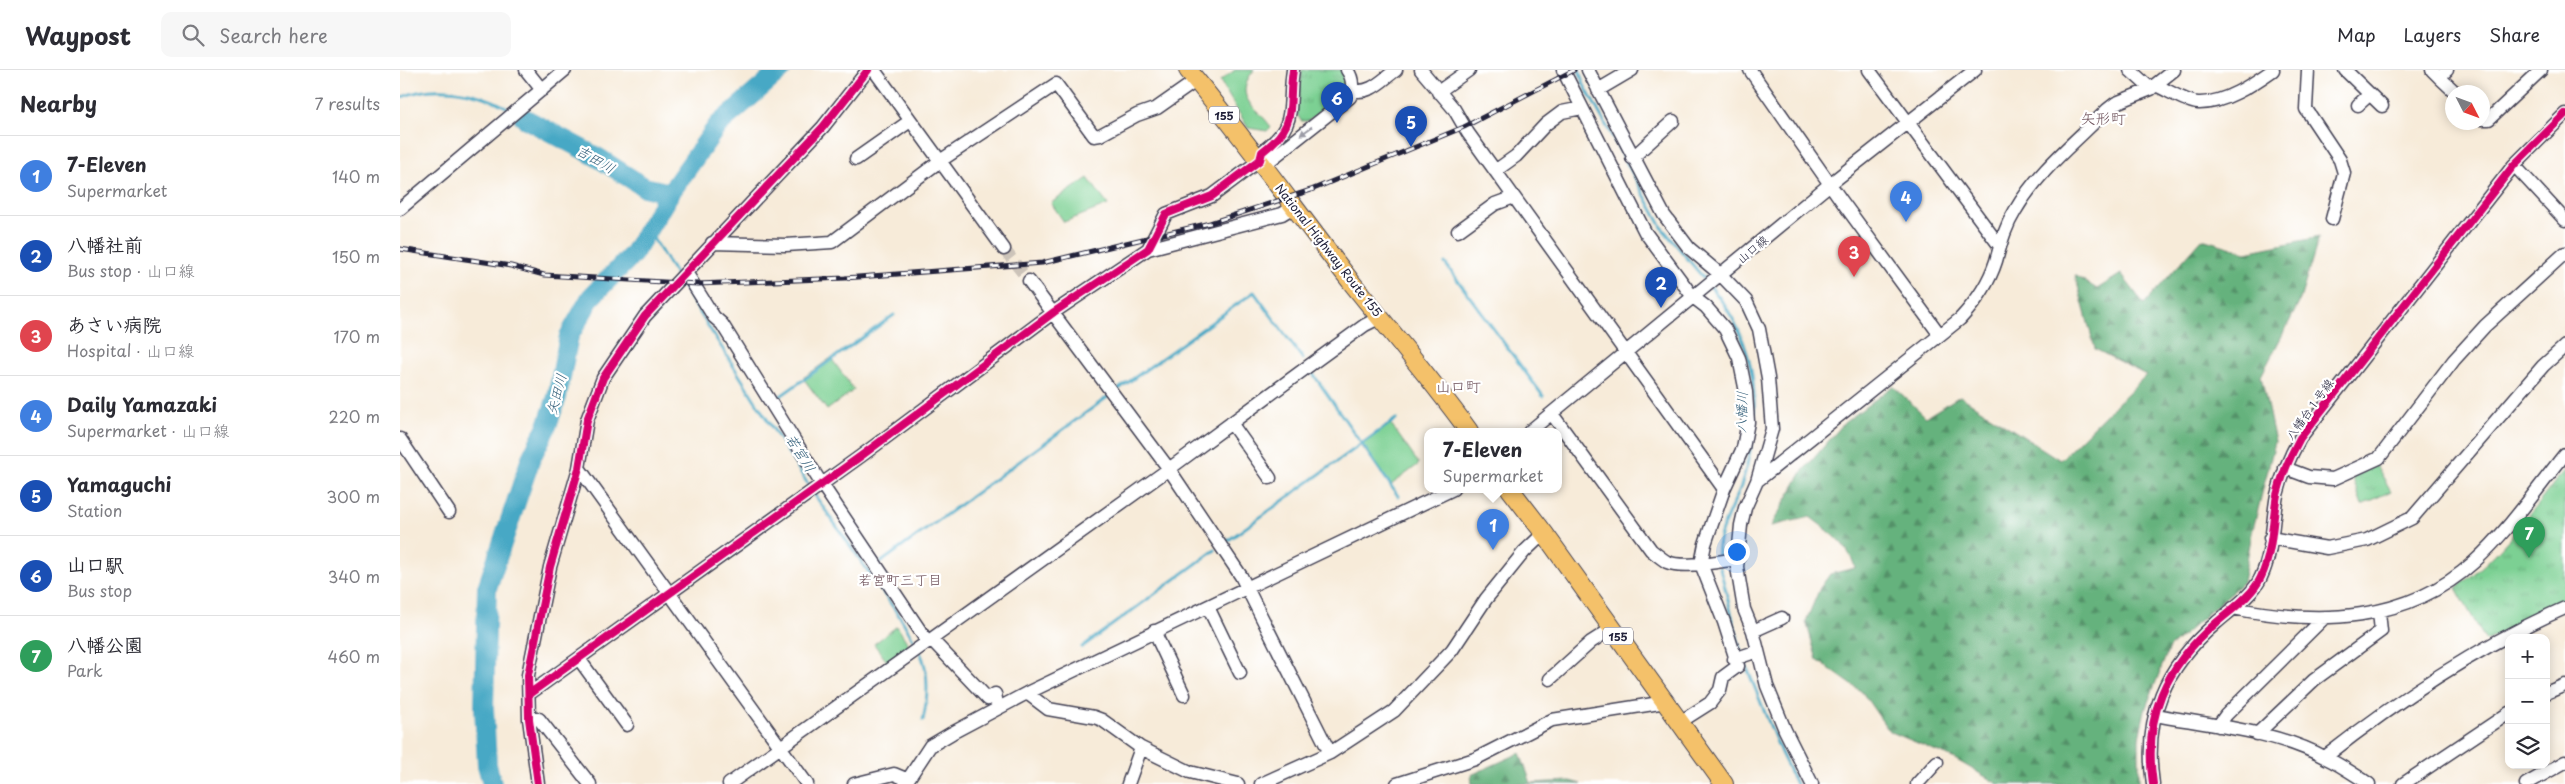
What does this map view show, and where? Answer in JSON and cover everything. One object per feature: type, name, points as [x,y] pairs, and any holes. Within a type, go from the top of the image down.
[{"type":"highway","name":"National Highway Route 155","points":[[1192,75],[1467,428]]},
{"type":"highway","name":"155","points":[[1513,493],[1544,532],[1666,702],[1720,782]]},
{"type":"street","points":[[526,70],[542,90]]},
{"type":"street","points":[[400,209],[564,70]]},
{"type":"street","points":[[538,784],[529,719],[528,675],[550,567],[579,468],[587,420],[603,378],[645,316],[686,275],[712,243],[824,128],[868,70]]},
{"type":"street","points":[[874,70],[1004,249]]},
{"type":"street","points":[[1260,160],[1262,152],[1277,141],[1288,125],[1293,70]]},
{"type":"street","points":[[1148,249],[1166,214],[1212,196],[1260,160],[1269,160],[1340,106],[1350,97],[1352,90],[1351,76],[1347,70]]},
{"type":"street","points":[[1352,90],[1360,92],[1373,87],[1396,70]]},
{"type":"street","points":[[1421,70],[1454,110],[1495,171],[1724,489]]},
{"type":"street","points":[[1438,92],[1469,70]]},
{"type":"street","points":[[1563,70],[1646,232],[1725,329],[1739,358],[1746,392],[1748,422],[1743,448],[1724,489],[1706,563],[1738,666],[1723,677],[1720,690],[1710,703],[1680,722]]},
{"type":"street","points":[[1588,70],[1632,158],[1664,215],[1689,248],[1746,301],[1759,329],[1768,378],[1772,429],[1757,481],[1743,516],[1733,560],[1737,567],[1744,610],[1754,632],[1756,652],[1767,686],[1784,730],[1812,784]]},
{"type":"street","points":[[1598,90],[1632,70]]},
{"type":"street","points":[[1750,70],[1940,335]]},
{"type":"street","points":[[1869,70],[1999,245]]},
{"type":"street","name":"山口線","points":[[1534,428],[1830,184],[1908,125],[1975,70]]},
{"type":"street","points":[[2130,70],[2153,87],[2197,103],[2208,102],[2239,91],[2273,70]]},
{"type":"street","points":[[1757,481],[1960,319],[1974,304],[1987,282],[1996,261],[1999,245],[2028,188],[2056,157],[2116,103],[2153,87],[2174,70]]},
{"type":"street","points":[[2308,70],[2306,108],[2340,160],[2344,173],[2332,219]]},
{"type":"street","points":[[2345,70],[2382,106]]},
{"type":"street","points":[[2490,118],[2541,70]]},
{"type":"street","points":[[2439,72],[2449,85]]},
{"type":"street","points":[[712,243],[786,245],[832,242],[940,161],[1056,84],[1094,136],[1100,135],[1137,115],[1157,108],[1192,75]]},
{"type":"street","points":[[2358,105],[2370,94]]},
{"type":"street","points":[[1495,171],[1516,156],[1546,124],[1562,112],[1582,108]]},
{"type":"street","name":"八幡台１号線","points":[[2154,784],[2149,755],[2155,715],[2160,700],[2180,659],[2199,638],[2234,608],[2259,582],[2266,564],[2278,493],[2285,468],[2300,438],[2514,165],[2565,114]]},
{"type":"street","points":[[856,159],[910,121]]},
{"type":"street","points":[[1632,158],[1673,121]]},
{"type":"street","points":[[2514,165],[2565,219]]},
{"type":"street","points":[[1458,232],[1495,204],[1514,197]]},
{"type":"street","points":[[529,694],[868,451],[1054,312],[1148,249],[1282,214],[1295,206]]},
{"type":"street","points":[[2285,468],[2309,477],[2333,479],[2379,458],[2454,360],[2484,326],[2565,253]]},
{"type":"street","points":[[686,275],[714,317],[722,324],[815,488],[924,643],[988,699],[995,694],[998,708]]},
{"type":"street","points":[[1029,281],[1054,312],[1169,469],[1241,576],[1330,753]]},
{"type":"street","points":[[728,784],[1169,469],[1365,325],[1381,317]]},
{"type":"street","points":[[2270,538],[2327,548],[2367,540],[2412,518],[2544,366],[2565,346]]},
{"type":"street","points":[[1552,414],[1652,550],[1667,562],[1706,563],[1733,560]]},
{"type":"street","points":[[1231,423],[1270,478]]},
{"type":"street","points":[[400,439],[449,512]]},
{"type":"street","points":[[2234,608],[2270,616],[2323,619],[2379,612],[2427,594],[2474,563],[2495,541],[2565,454]]},
{"type":"street","points":[[579,468],[807,784]]},
{"type":"street","points":[[854,784],[894,774],[905,782],[930,746],[998,708],[1154,631],[1246,589],[1445,493]]},
{"type":"street","points":[[1261,784],[1330,753],[1394,711],[1452,650],[1492,592],[1524,552],[1544,532]]},
{"type":"street","points":[[1208,607],[1240,673]]},
{"type":"street","points":[[2325,757],[2373,719],[2423,685],[2487,647],[2565,608]]},
{"type":"street","points":[[2257,734],[2314,680],[2381,631],[2379,612]]},
{"type":"street","points":[[1754,632],[1782,618]]},
{"type":"street","points":[[2218,726],[2226,715],[2323,619]]},
{"type":"street","points":[[1550,678],[1591,642],[1613,628]]},
{"type":"street","points":[[1154,631],[1184,695]]},
{"type":"street","points":[[1736,659],[1756,652]]},
{"type":"street","points":[[578,659],[627,725]]},
{"type":"street","points":[[2550,691],[2565,685]]},
{"type":"street","points":[[1027,693],[1048,709],[1102,720],[1141,748],[1190,772],[1238,784]]},
{"type":"street","points":[[1397,784],[1475,760],[1552,720],[1666,702]]},
{"type":"street","points":[[2155,715],[2257,734],[2325,757],[2369,784]]},
{"type":"street","points":[[2403,784],[2505,715]]},
{"type":"street","points":[[529,719],[539,719],[590,784]]},
{"type":"street","points":[[1128,784],[1141,748]]},
{"type":"street","points":[[1917,784],[1937,762]]},
{"type":"street","points":[[2526,784],[2565,762]]},
{"type":"green space","points":[[1235,70],[1254,70],[1245,88],[1246,96],[1271,127],[1267,131],[1248,128],[1220,81]]},
{"type":"green space","points":[[1302,70],[1341,70],[1346,77],[1347,90],[1308,121],[1301,121],[1297,114]]},
{"type":"green space","points":[[1088,178],[1108,205],[1064,222],[1051,203]]},
{"type":"green space","points":[[2319,237],[2299,303],[2261,376],[2275,442],[2252,533],[2243,582],[2169,648],[2145,710],[2139,738],[2139,784],[1998,784],[1953,758],[1889,731],[1862,692],[1817,660],[1806,621],[1820,588],[1830,574],[1855,568],[1852,559],[1843,545],[1831,533],[1810,517],[1771,526],[1802,472],[1844,423],[1893,386],[1926,417],[1960,396],[2060,460],[2146,375],[2095,349],[2075,275],[2097,289],[2121,274],[2144,304],[2202,239],[2246,252]]},
{"type":"green space","points":[[831,358],[854,390],[827,410],[803,378]]},
{"type":"green space","points":[[1390,423],[1419,464],[1391,485],[1360,444]]},
{"type":"green space","points":[[2376,465],[2391,491],[2362,505],[2352,477]]},
{"type":"green space","points":[[2565,469],[2565,601],[2486,641],[2456,588],[2501,548]]},
{"type":"green space","points":[[897,626],[910,647],[888,663],[874,644]]},
{"type":"green space","points":[[1520,753],[1531,783],[1570,781],[1581,784],[1472,784],[1471,775]]},
{"type":"waterway","name":"矢田川","points":[[492,784],[487,765],[484,708],[487,588],[531,458],[547,426],[557,397],[569,336],[591,297],[633,254],[670,193],[718,125],[781,70]]},
{"type":"waterway","name":"八幡川","points":[[1579,70],[1584,85],[1663,229],[1706,281]]},
{"type":"waterway","name":"吉田川","points":[[400,98],[426,91],[454,91],[482,97],[508,108]]},
{"type":"waterway","name":"吉田川","points":[[524,118],[597,157],[644,187],[670,193]]},
{"type":"waterway","name":"若宮川","points":[[648,230],[677,277]]},
{"type":"waterway","points":[[1445,263],[1543,396]]},
{"type":"waterway","name":"若宮川","points":[[681,283],[811,489]]},
{"type":"waterway","name":"八幡川","points":[[1710,286],[1727,308],[1748,356],[1753,381],[1754,407],[1753,433],[1748,459],[1741,486],[1722,530],[1719,540],[1718,558]]},
{"type":"waterway","points":[[1116,391],[1254,292],[1303,359]]},
{"type":"waterway","points":[[775,400],[894,315]]},
{"type":"waterway","points":[[1311,371],[1398,496]]},
{"type":"waterway","points":[[880,563],[1109,396]]},
{"type":"waterway","points":[[1223,544],[1396,419]]},
{"type":"waterway","name":"若宮川","points":[[814,494],[902,620],[917,646]]},
{"type":"waterway","points":[[1082,647],[1215,550]]},
{"type":"waterway","name":"八幡川","points":[[1719,564],[1741,652]]},
{"type":"waterway","name":"若宮川","points":[[920,652],[927,677],[923,720]]},
{"type":"waterway","name":"八幡川","points":[[1743,658],[1781,753],[1796,784]]},
{"type":"tunnel","points":[[1004,249],[1029,281]]},
{"type":"railway","points":[[400,249],[511,266],[544,275],[698,284],[845,278],[1042,263],[1210,223],[1311,190],[1464,127],[1574,70]]},
{"type":"cycle path","points":[[538,784],[529,719],[528,675],[550,567],[579,468],[587,420],[603,378],[645,316],[823,127],[868,70]]},
{"type":"cycle path","points":[[529,694],[861,456],[1054,312],[1148,249],[1166,214],[1212,196],[1260,160],[1262,152],[1282,133],[1289,116],[1293,70]]},
{"type":"cycle path","points":[[2153,784],[2151,736],[2162,694],[2171,675],[2183,657],[2198,640],[2253,590],[2261,577],[2270,547],[2277,495],[2287,466],[2300,438],[2514,165],[2565,114]]},
{"type":"place","name":"山口駅","points":[[1337,123]]},
{"type":"place","name":"Yamaguchi","points":[[1411,147]]},
{"type":"place","name":"Daily Yamazaki","points":[[1906,222]]},
{"type":"place","name":"あさい病院","points":[[1854,277]]},
{"type":"place","name":"八幡社前","points":[[1661,308]]},
{"type":"place","name":"7-Eleven","points":[[1493,550]]},
{"type":"place","name":"八幡公園","points":[[2529,558]]},
{"type":"district","name":"矢形町","points":[[2103,117]]},
{"type":"district","name":"山口町","points":[[1458,385]]},
{"type":"district","name":"若宮町三丁目","points":[[900,579]]}]
